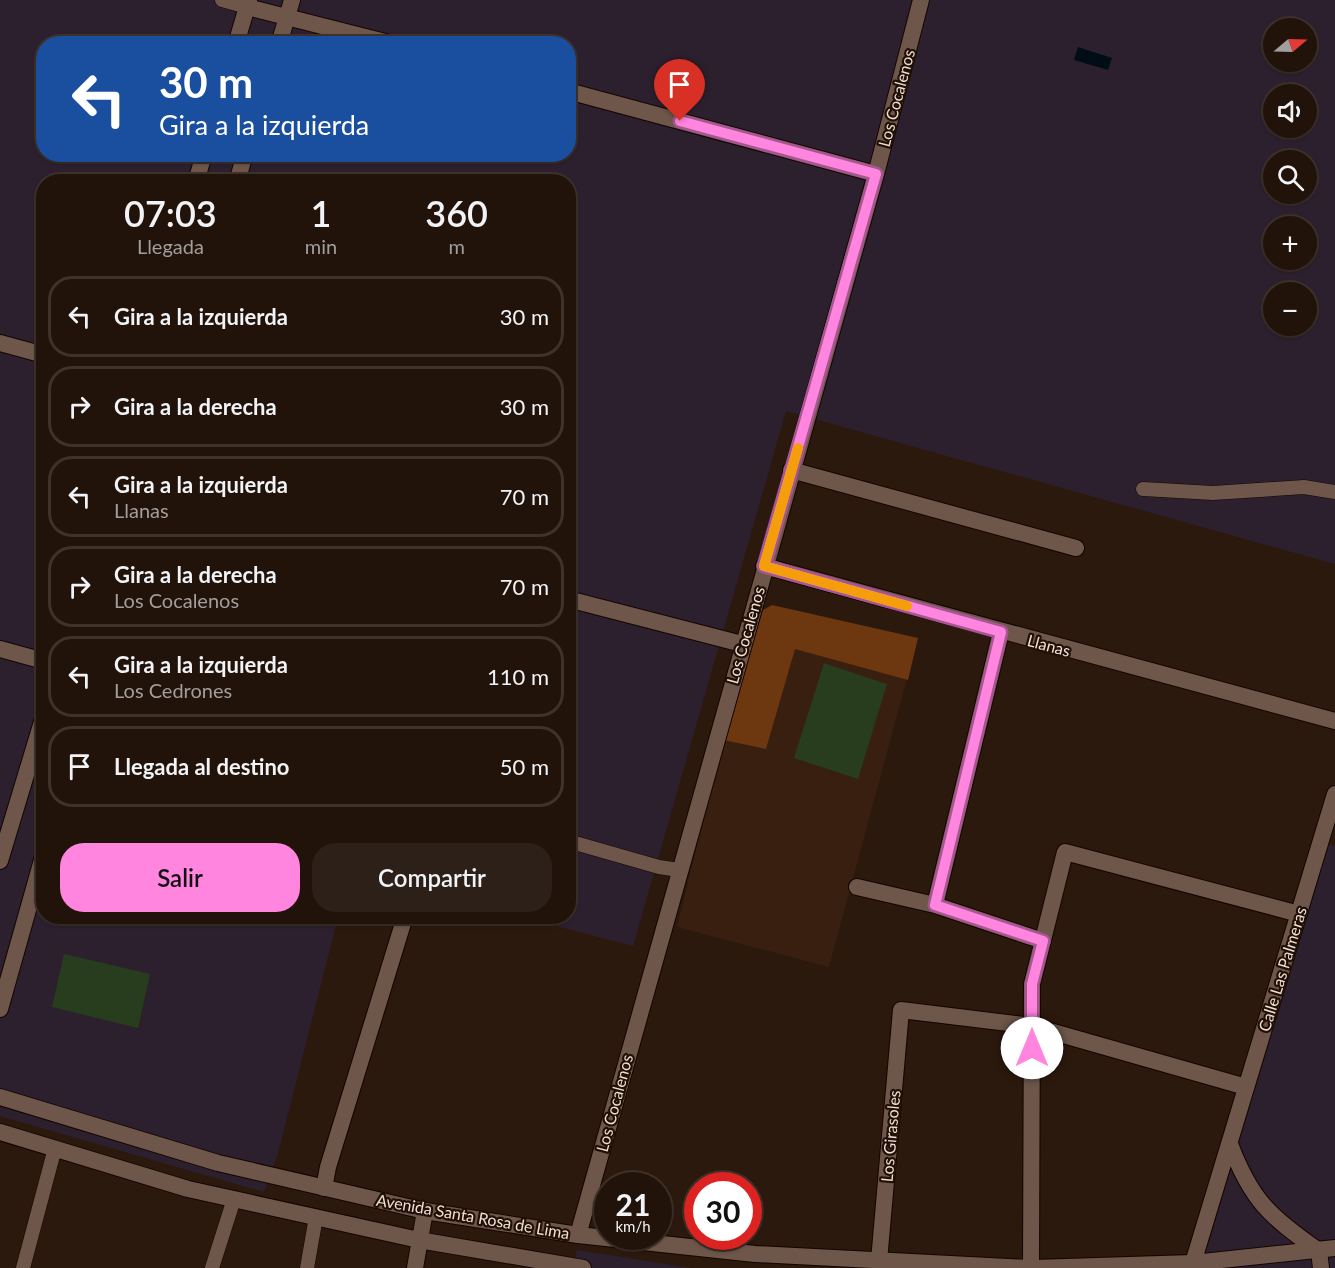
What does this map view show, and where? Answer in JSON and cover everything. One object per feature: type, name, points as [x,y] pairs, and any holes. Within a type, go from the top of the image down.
[{"type":"street","name":"Los Cocalenos","points":[[578,1235],[742,644],[876,174],[921,0]]},
{"type":"street","points":[[238,36],[248,3],[290,8],[370,36]]},
{"type":"street","points":[[281,36],[290,8]]},
{"type":"street","points":[[576,93],[876,174]]},
{"type":"street","points":[[0,343],[36,353]]},
{"type":"street","points":[[791,470],[1076,548]]},
{"type":"street","name":"Llanas","points":[[764,566],[1335,721]]},
{"type":"street","points":[[576,601],[742,644]]},
{"type":"street","points":[[935,905],[1001,632]]},
{"type":"street","points":[[0,649],[36,659]]},
{"type":"street","points":[[0,861],[36,742]]},
{"type":"street","name":"Calle Las Palmeras","points":[[1193,1263],[1335,794]]},
{"type":"street","points":[[1031,1268],[1032,984],[1065,852],[1299,914]]},
{"type":"street","points":[[0,1009],[36,881]]},
{"type":"street","points":[[857,887],[935,905],[1043,941]]},
{"type":"street","points":[[324,1188],[403,924]]},
{"type":"street","name":"Los Girasoles","points":[[879,1261],[901,1010],[1032,1026]]},
{"type":"street","points":[[1032,1026],[1246,1087]]},
{"type":"street","name":"Avenida Santa Rosa de Lima","points":[[0,1097],[218,1163],[425,1211],[578,1235],[755,1254],[1031,1268],[1193,1263],[1327,1250]]},
{"type":"street","name":"Avenida Santa Rosa de Lima","points":[[0,1132],[188,1188],[234,1199],[419,1240],[583,1268]]},
{"type":"street","points":[[1230,1144],[1242,1174],[1257,1199],[1274,1219],[1327,1250],[1321,1268]]},
{"type":"street","points":[[415,1268],[425,1211]]},
{"type":"lane","points":[[222,0],[248,3]]},
{"type":"lane","points":[[1143,489],[1214,493],[1304,487],[1335,492]]},
{"type":"lane","points":[[576,843],[659,867],[679,870]]},
{"type":"lane","points":[[23,1268],[55,1148]]},
{"type":"lane","points":[[212,1268],[234,1199]]},
{"type":"lane","points":[[307,1268],[316,1217]]},
{"type":"shaded area","points":[[0,0],[1335,0],[1335,564],[786,411],[633,946],[549,924],[576,924],[576,174],[36,174],[36,924],[336,924],[278,1153],[264,1192],[0,1116]]},
{"type":"shaded area","points":[[1078,47],[1112,58],[1108,70],[1074,60]]},
{"type":"shaded area","points":[[772,605],[918,638],[829,967],[677,927],[723,740],[763,610]]},
{"type":"shaded area","points":[[1329,844],[1335,846],[1335,1268],[1201,1268]]},
{"type":"shaded area","points":[[577,1250],[691,1268],[574,1268]]},
{"type":"green space","points":[[824,663],[887,684],[858,779],[794,758]]},
{"type":"green space","points":[[64,954],[150,974],[138,1028],[52,1007]]},
{"type":"building","points":[[772,605],[918,638],[908,680],[795,649],[766,749],[723,740],[763,610]]},
{"type":"slow traffic","points":[[798,448],[764,566],[907,606]]},
{"type":"route","points":[[680,121],[876,174],[764,566],[1001,632],[935,905],[1043,941],[1032,984],[1032,1048]]}]
